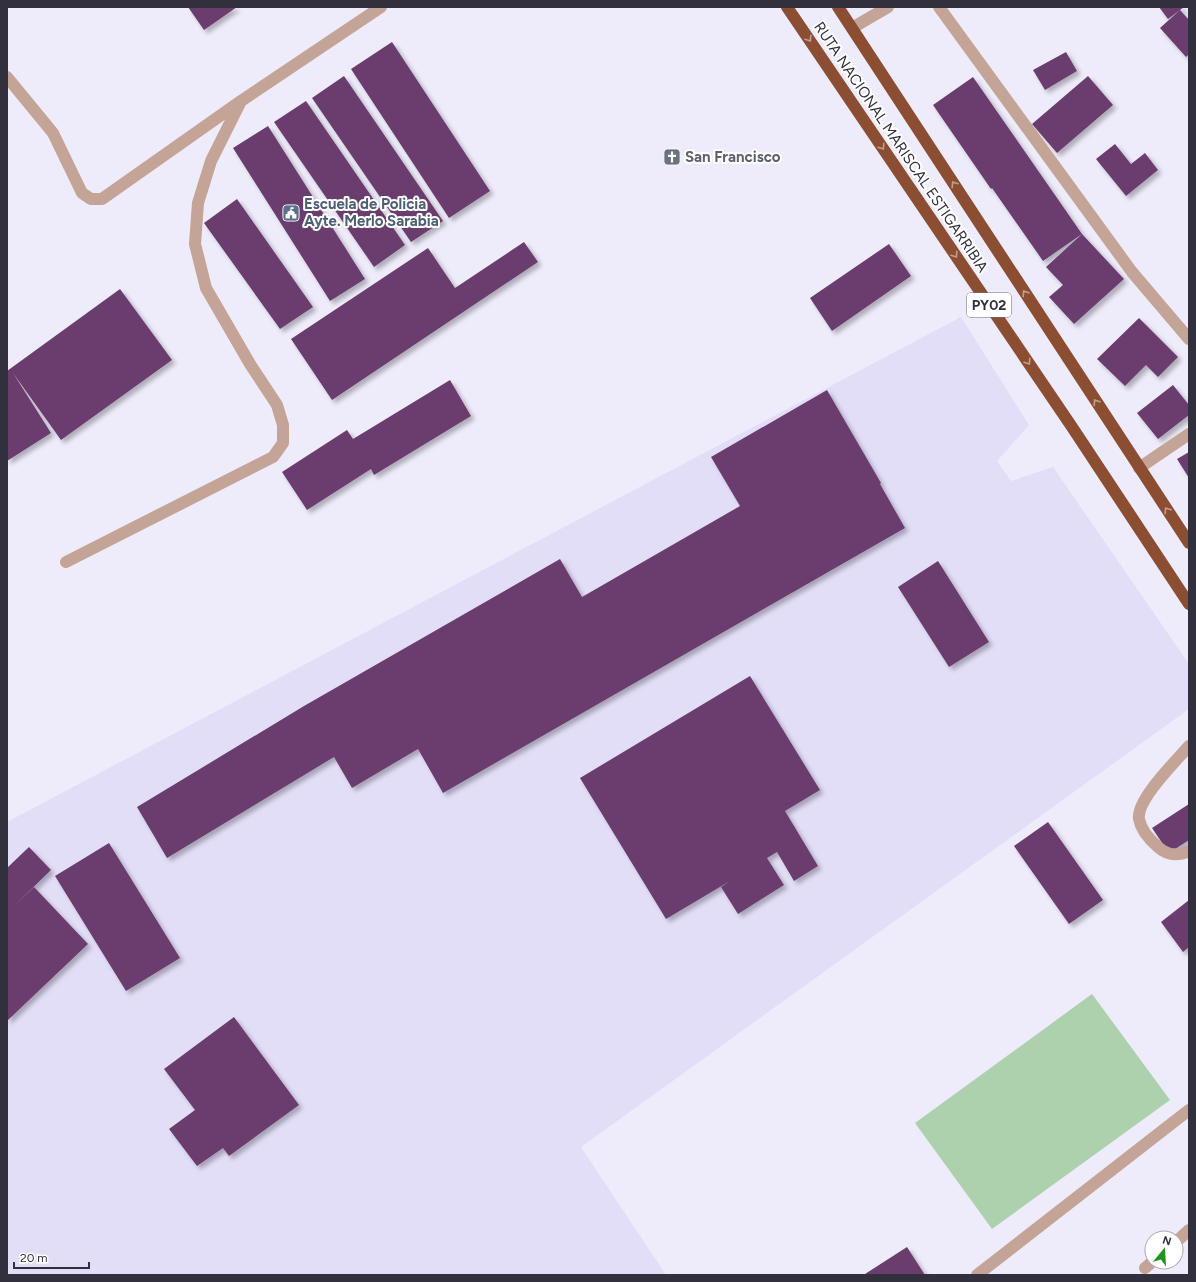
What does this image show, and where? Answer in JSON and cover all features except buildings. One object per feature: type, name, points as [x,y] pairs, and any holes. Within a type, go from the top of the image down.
[{"type":"highway","name":"RUTA NACIONAL MARISCAL ESTIGARRIBIA","points":[[787,7],[1189,604]]},
{"type":"highway","name":"RUTA NACIONAL MARISCAL ESTIGARRIBIA","points":[[838,7],[1189,543]]},
{"type":"street","points":[[7,77],[53,133],[82,193],[91,199],[102,199],[241,101],[381,7]]},
{"type":"street","points":[[852,28],[888,7]]},
{"type":"street","points":[[939,7],[1132,272],[1189,339]]},
{"type":"street","points":[[66,562],[273,457],[283,443],[283,425],[277,405],[250,364],[206,288],[195,244],[198,202],[211,161],[241,101]]},
{"type":"street","points":[[1139,468],[1189,434]]},
{"type":"street","points":[[1189,746],[1147,794],[1140,809],[1139,818],[1142,828],[1165,853],[1181,855],[1189,851]]},
{"type":"street","points":[[977,1275],[1189,1110]]},
{"type":"shaded area","points":[[961,317],[1029,425],[997,461],[1011,481],[1053,467],[1189,664],[1189,709],[581,1147],[666,1275],[7,1275],[7,822]]},
{"type":"green space","points":[[1092,994],[1170,1100],[992,1229],[915,1123]]},
{"type":"place","name":"San Francisco","points":[[672,157]]},
{"type":"place","name":"Escuela de Policia Ayte. Merlo Sarabia","points":[[291,213]]}]
